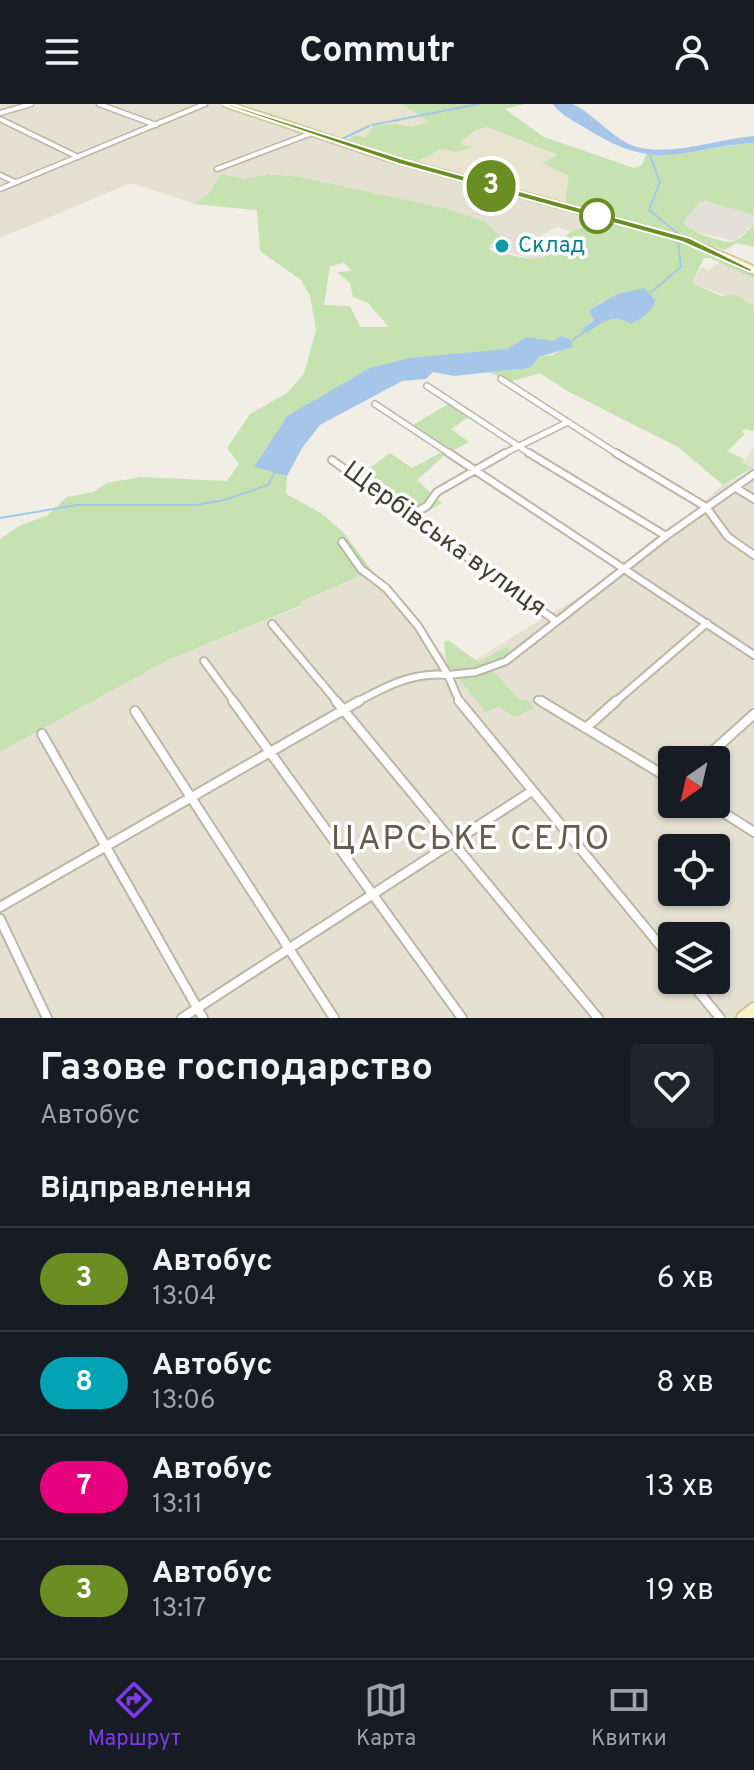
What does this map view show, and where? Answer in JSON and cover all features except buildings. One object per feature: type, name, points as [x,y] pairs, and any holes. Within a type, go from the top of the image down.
[{"type":"street","points":[[0,116],[31,104]]},
{"type":"street","points":[[99,104],[156,125]]},
{"type":"street","points":[[0,189],[205,104]]},
{"type":"street","points":[[226,104],[402,162],[680,238],[710,248],[754,270]]},
{"type":"street","points":[[0,116],[78,157]]},
{"type":"street","points":[[217,169],[254,152],[312,133]]},
{"type":"street","points":[[0,175],[15,183]]},
{"type":"street","points":[[501,379],[566,423],[706,507],[728,537],[754,555]]},
{"type":"street","points":[[427,386],[517,446],[666,536]]},
{"type":"street","points":[[375,404],[754,655]]},
{"type":"street","points":[[402,511],[416,512],[427,506],[437,492],[471,470],[566,423]]},
{"type":"street","name":"Щербівська вулиця","points":[[332,460],[556,621]]},
{"type":"street","points":[[0,907],[386,686],[420,673],[465,675],[497,665],[666,536],[754,474]]},
{"type":"street","points":[[736,488],[754,499]]},
{"type":"street","points":[[342,542],[361,569],[386,588],[418,626],[448,675],[459,702],[658,943]]},
{"type":"street","points":[[587,727],[707,623]]},
{"type":"street","points":[[272,624],[598,1018]]},
{"type":"street","points":[[204,661],[462,1018]]},
{"type":"street","points":[[538,700],[658,771]]},
{"type":"street","points":[[135,711],[334,1018]]},
{"type":"street","points":[[719,746],[754,714]]},
{"type":"street","points":[[42,734],[203,1018]]},
{"type":"street","points":[[182,1018],[532,791]]},
{"type":"street","points":[[730,817],[754,832]]},
{"type":"street","points":[[0,919],[47,1018]]},
{"type":"street","points":[[700,994],[720,1018]]},
{"type":"street","points":[[743,1018],[754,1009]]},
{"type":"shaded area","points":[[0,104],[240,104],[308,129],[455,174],[616,218],[569,231],[557,227],[541,235],[521,233],[500,236],[484,221],[444,208],[300,177],[268,174],[245,179],[221,174],[209,193],[195,204],[131,183],[0,238]]},
{"type":"shaded area","points":[[240,104],[402,104],[431,122],[474,131],[486,127],[559,156],[543,163],[569,176],[565,203],[378,152]]},
{"type":"shaded area","points":[[700,202],[754,215],[754,223],[735,241],[689,230],[683,222]]},
{"type":"shaded area","points":[[521,233],[565,241],[554,254],[537,260],[488,247],[500,236]]},
{"type":"shaded area","points":[[720,262],[754,279],[754,306],[692,283],[702,267],[708,271]]},
{"type":"shaded area","name":"ЦАРСЬКЕ СЕЛО","points":[[754,448],[754,1007],[739,1018],[0,1018],[0,752],[168,660],[302,606],[300,602],[373,571],[432,644],[460,669],[628,567],[706,507],[703,502],[723,485],[749,472],[742,463]]},
{"type":"green space","points":[[402,104],[525,104],[505,109],[544,137],[634,168],[642,165],[646,154],[754,143],[754,215],[705,201],[700,202],[683,222],[699,233],[730,242],[740,238],[754,224],[754,247],[737,243],[725,250],[565,203],[569,176],[542,163],[558,155],[487,127],[474,131],[459,143],[473,148],[455,152],[441,149],[414,163],[344,142],[355,136],[366,137],[374,126],[395,124],[410,127],[430,122]]},
{"type":"green space","points":[[221,174],[245,179],[268,174],[300,177],[444,208],[484,221],[500,236],[489,246],[491,250],[531,258],[540,258],[557,250],[564,242],[560,240],[573,230],[607,221],[696,246],[754,275],[754,279],[704,258],[692,283],[721,296],[735,294],[754,306],[754,431],[745,429],[742,432],[745,434],[727,451],[744,459],[742,463],[752,468],[723,485],[678,447],[569,392],[540,373],[509,382],[489,372],[530,368],[539,357],[553,355],[572,340],[561,336],[555,342],[527,337],[507,349],[307,406],[287,416],[255,467],[287,476],[286,494],[321,513],[344,533],[372,571],[300,602],[302,605],[168,660],[0,752],[0,539],[19,526],[48,515],[67,497],[93,492],[107,483],[141,477],[227,481],[239,464],[227,448],[250,414],[287,393],[304,374],[316,330],[310,296],[301,280],[260,251],[257,210],[195,204],[209,193]],"holes":[[[344,263],[352,271],[337,272],[350,283],[353,297],[368,303],[389,327],[360,327],[350,306],[324,305],[330,266]],[[603,301],[653,307],[642,318],[631,323],[613,319],[583,329],[594,319],[592,308]]]},
{"type":"green space","points":[[448,404],[468,418],[451,429],[469,442],[446,454],[417,480],[442,503],[419,516],[362,474],[390,453],[412,468],[448,449],[413,425]]},
{"type":"green space","points":[[448,640],[478,662],[507,647],[510,653],[488,665],[519,699],[528,700],[534,708],[515,717],[498,707],[486,712],[447,665],[444,642]]},
{"type":"water","points":[[553,104],[572,104],[580,108],[622,140],[641,148],[669,150],[754,136],[754,143],[652,155],[612,143],[564,115]]},
{"type":"water","points":[[644,288],[655,300],[643,317],[631,324],[619,319],[608,320],[587,333],[582,329],[594,320],[589,312],[592,308],[618,294]]},
{"type":"water","points":[[561,336],[572,340],[572,347],[539,357],[530,368],[454,376],[433,372],[426,379],[402,381],[320,425],[302,448],[287,476],[254,467],[287,416],[370,368],[409,358],[507,349],[526,337],[554,341]]},
{"type":"waterway","points":[[372,125],[479,104]]},
{"type":"waterway","points":[[342,139],[369,126]]},
{"type":"waterway","points":[[649,153],[660,182],[649,210],[680,235]]},
{"type":"waterway","points":[[648,295],[681,267],[678,242]]},
{"type":"waterway","points":[[734,265],[754,275]]},
{"type":"waterway","points":[[570,342],[587,330]]},
{"type":"waterway","points":[[0,518],[77,505],[196,505],[224,500],[268,485],[275,472]]},
{"type":"bus line","name":"3","points":[[226,104],[402,162],[706,246],[754,270]]},
{"type":"place","name":"Склад","points":[[502,246]]},
{"type":"district","name":"ЦАРСЬКЕ СЕЛО","points":[[471,840]]}]
